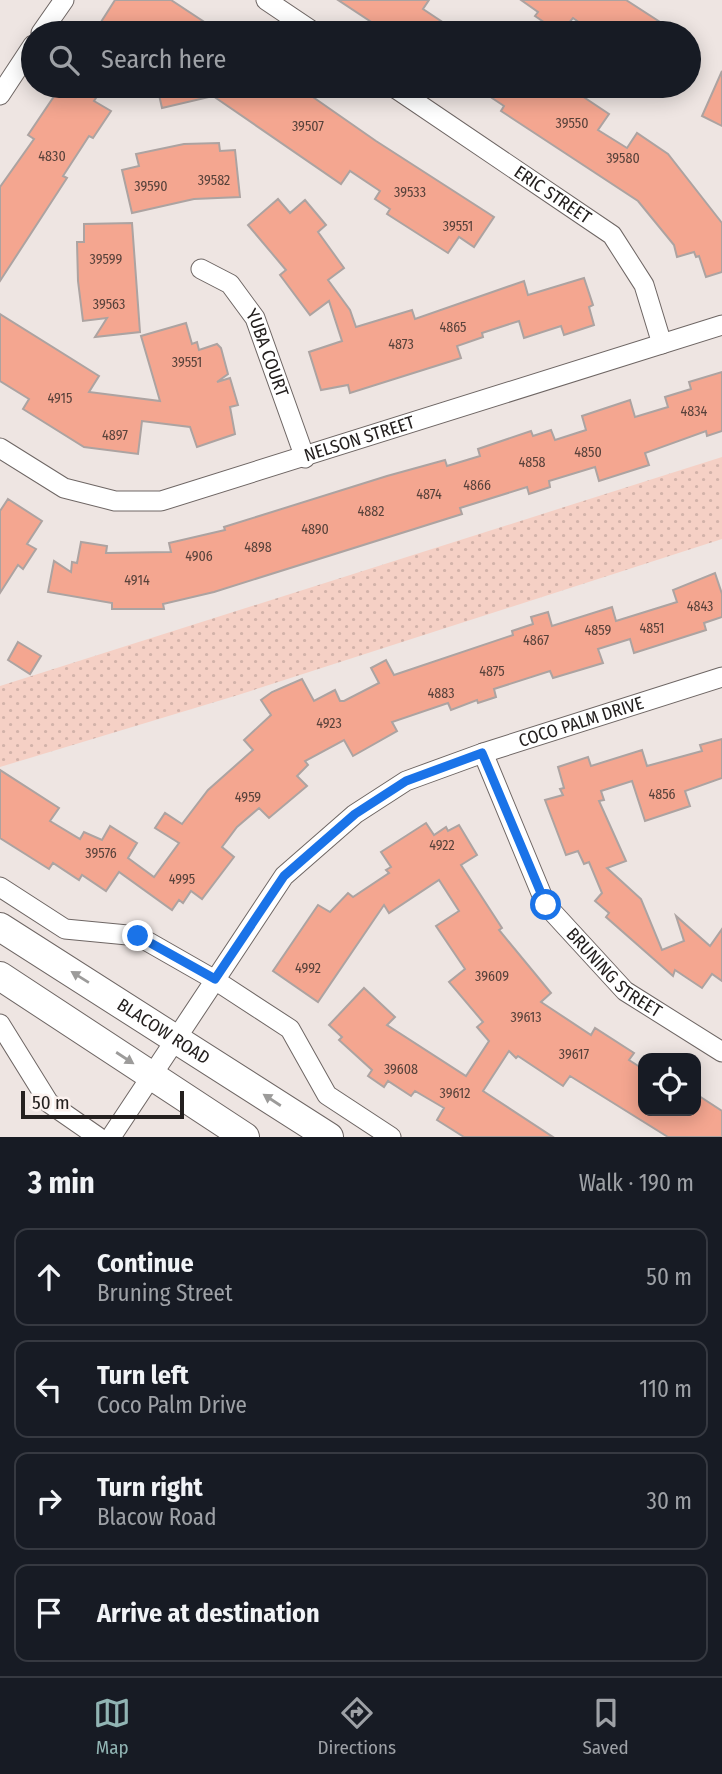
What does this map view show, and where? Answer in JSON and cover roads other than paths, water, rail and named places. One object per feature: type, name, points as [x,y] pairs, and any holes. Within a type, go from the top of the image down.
[{"type":"main road","name":"BLACOW ROAD","points":[[0,926],[329,1137]]},
{"type":"main road","points":[[0,976],[245,1137]]},
{"type":"street","points":[[49,21],[64,0]]},
{"type":"street","points":[[266,0],[297,21]]},
{"type":"street","points":[[0,95],[21,63]]},
{"type":"street","name":"ERIC STREET","points":[[410,98],[612,235],[644,285],[662,344]]},
{"type":"street","name":"YUBA COURT","points":[[201,269],[230,284],[255,318],[305,458]]},
{"type":"street","name":"NELSON STREET","points":[[0,448],[64,488],[115,501],[161,501],[722,326]]},
{"type":"street","name":"COCO PALM DRIVE","points":[[111,1137],[284,876],[355,814],[406,781],[482,753],[722,677]]},
{"type":"street","name":"BRUNING STREET","points":[[482,753],[546,905],[625,991],[722,1052]]},
{"type":"street","points":[[0,887],[65,929],[138,936],[215,979],[290,1029],[327,1095],[391,1137]]},
{"type":"street","points":[[0,1024],[49,1103],[98,1137]]}]
